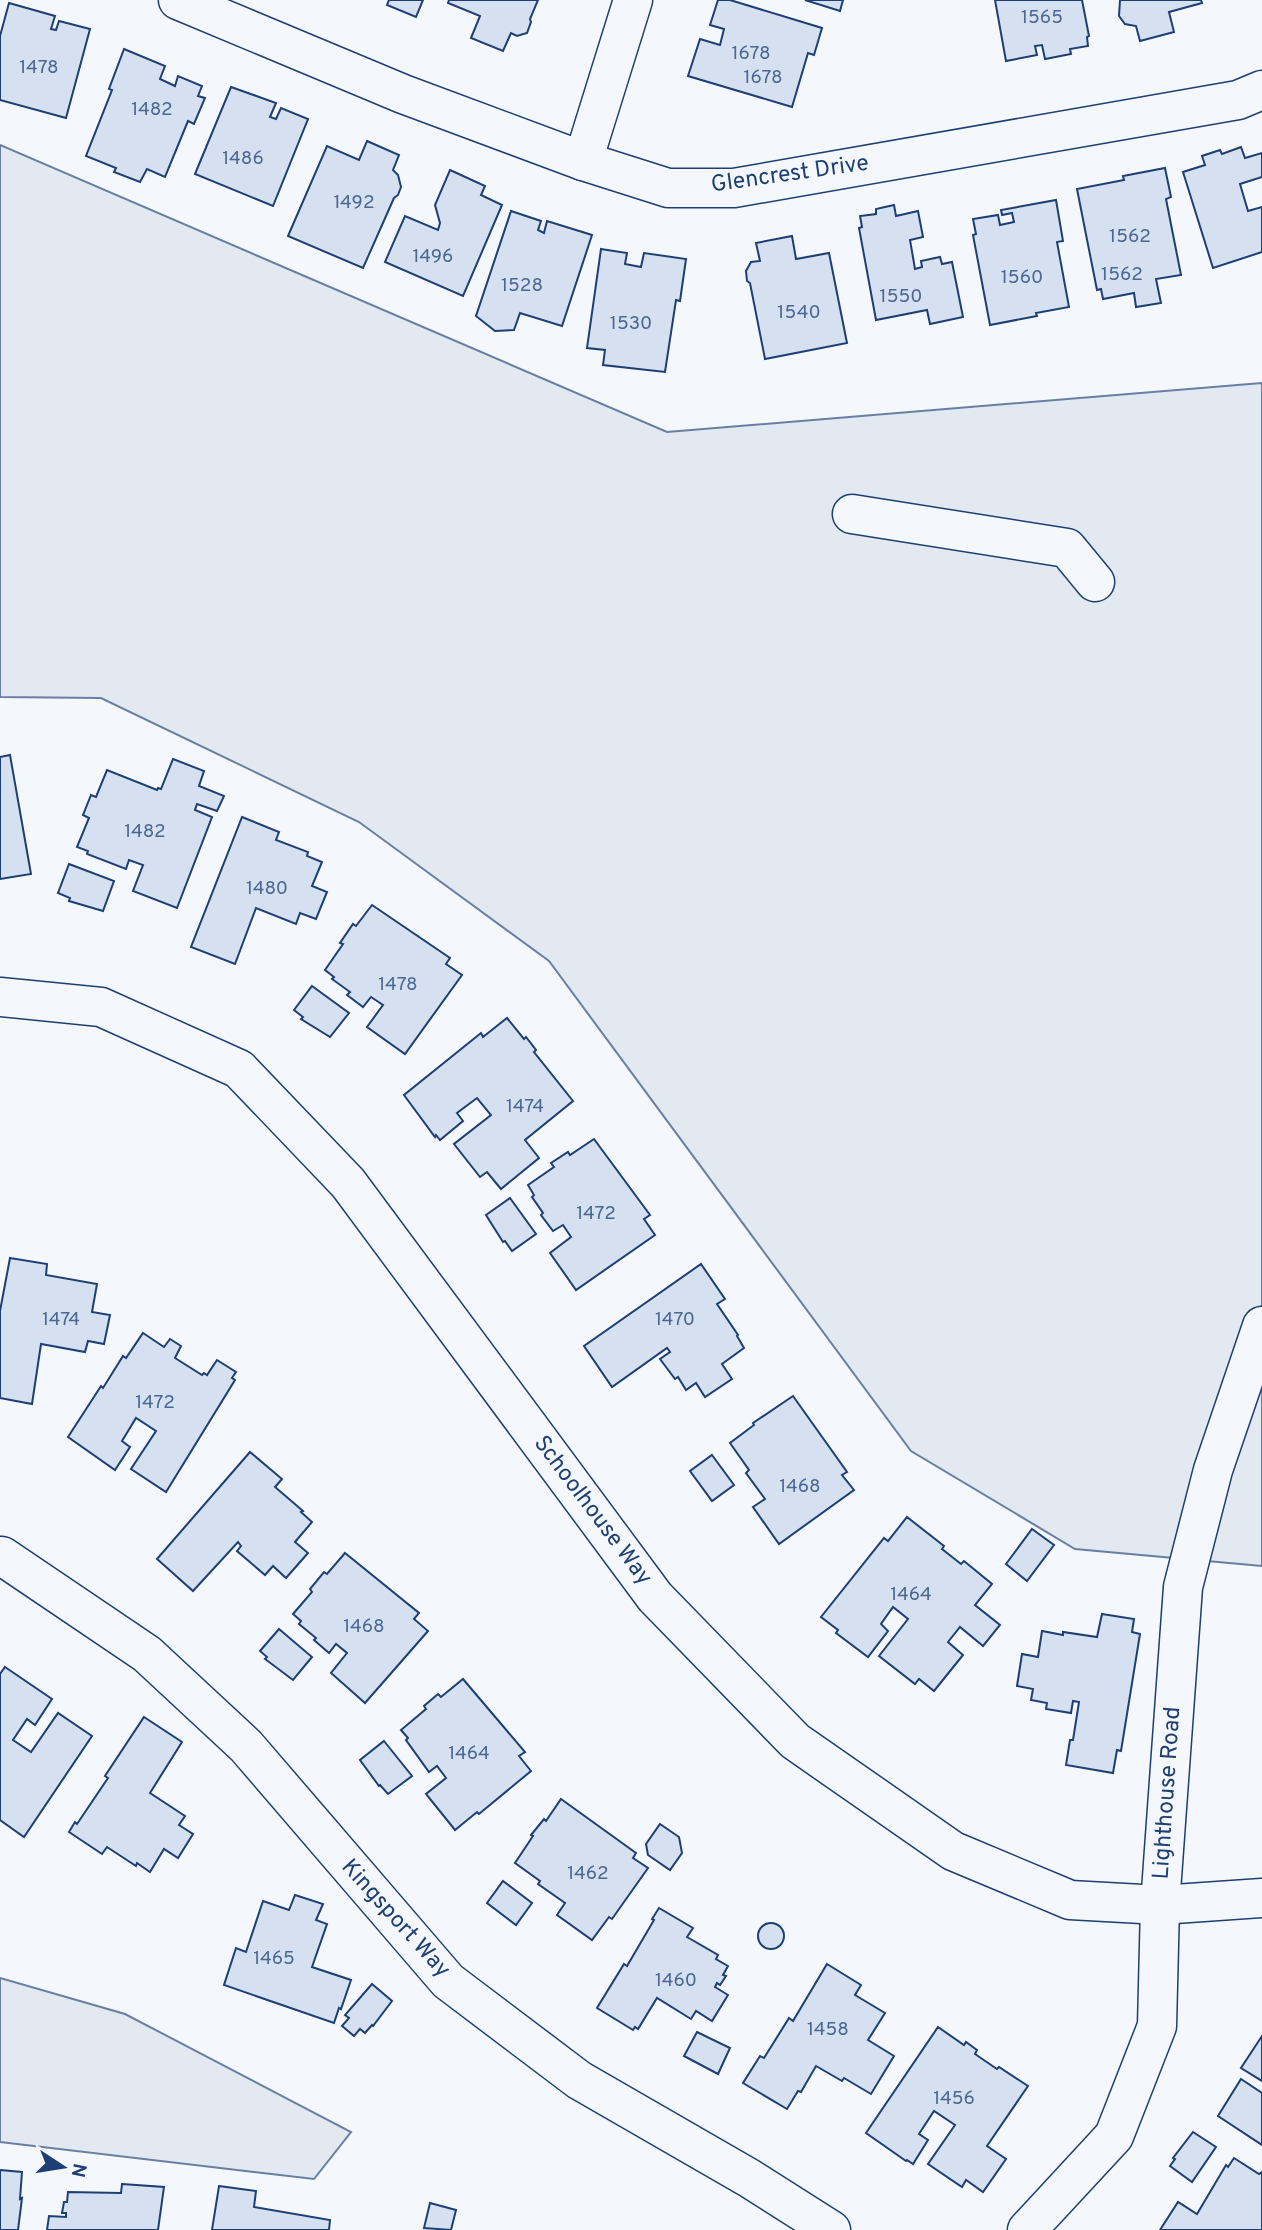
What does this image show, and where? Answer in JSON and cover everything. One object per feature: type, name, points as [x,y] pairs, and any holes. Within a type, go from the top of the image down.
[{"type":"street","name":"Glencrest Drive","points":[[178,0],[402,94],[583,161],[668,188],[734,188],[1238,100],[1262,90]]},
{"type":"street","points":[[583,161],[633,0]]},
{"type":"street","points":[[852,513],[1067,548],[1095,582]]},
{"type":"street","name":"Schoolhouse Way","points":[[0,997],[101,1007],[239,1069],[348,1183],[655,1597],[795,1741],[953,1852],[1070,1900],[1160,1905],[1262,1898]]},
{"type":"street","name":"Lighthouse Road","points":[[1027,2230],[1114,2136],[1157,2026],[1160,1905],[1183,1587],[1213,1470],[1262,1326]]},
{"type":"street","name":"Kingsport Way","points":[[2,1556],[147,1654],[246,1746],[448,1981],[579,2080],[749,2178],[831,2230]]},
{"type":"shaded area","points":[[0,145],[667,432],[1262,383],[1262,1566],[1075,1549],[911,1451],[549,961],[359,822],[101,698],[0,697]]},
{"type":"shaded area","points":[[0,1978],[125,2014],[351,2132],[314,2179],[0,2142]]},
{"type":"building","points":[[389,0],[423,0],[416,17],[387,5]]},
{"type":"building","points":[[449,0],[538,0],[527,33],[517,36],[511,33],[503,51],[471,38],[480,16],[448,3]]},
{"type":"building","points":[[718,0],[730,0],[822,28],[814,55],[808,53],[792,107],[688,76],[700,39],[720,45],[724,29],[710,25]]},
{"type":"building","points":[[805,0],[843,0],[840,11]]},
{"type":"building","points":[[995,0],[1082,0],[1089,36],[1088,46],[1070,49],[1071,54],[1045,59],[1042,45],[1035,46],[1037,55],[1006,61]]},
{"type":"building","points":[[1120,0],[1201,0],[1202,3],[1169,12],[1174,32],[1140,41],[1136,26],[1125,24],[1119,16]]},
{"type":"building","points":[[9,3],[55,16],[51,29],[56,30],[59,21],[90,29],[66,118],[0,100],[0,36]]},
{"type":"building","points":[[124,49],[165,66],[160,79],[175,86],[178,76],[202,86],[198,96],[205,98],[194,124],[188,121],[165,177],[147,169],[140,182],[114,172],[116,168],[86,156],[112,90],[109,89]]},
{"type":"building","points":[[231,87],[276,103],[270,117],[276,119],[281,108],[308,119],[273,206],[195,174]]},
{"type":"building","points":[[367,141],[399,155],[393,170],[398,175],[401,187],[363,268],[288,236],[327,146],[359,160]]},
{"type":"building","points":[[1241,147],[1245,158],[1262,153],[1262,177],[1240,184],[1248,211],[1262,207],[1262,252],[1213,268],[1183,172],[1205,165],[1202,156],[1220,150],[1222,154]]},
{"type":"building","points":[[1165,168],[1171,197],[1166,199],[1181,275],[1156,279],[1161,303],[1136,307],[1134,293],[1103,299],[1101,289],[1097,290],[1077,189],[1124,180],[1123,176]]},
{"type":"building","points":[[450,170],[485,186],[481,195],[502,205],[463,296],[385,262],[405,216],[438,230],[440,223],[435,205]]},
{"type":"building","points":[[1056,200],[1063,241],[1057,242],[1069,307],[990,325],[973,235],[976,234],[973,219],[998,215],[1000,225],[1014,222],[1012,213],[1002,215],[1001,210]]},
{"type":"building","points":[[894,205],[896,216],[918,211],[923,237],[910,240],[915,269],[922,267],[921,261],[940,257],[942,264],[952,262],[963,317],[930,324],[927,310],[876,320],[859,228],[862,227],[860,216],[876,214],[876,209]]},
{"type":"building","points":[[511,211],[541,221],[538,230],[544,233],[547,221],[592,235],[562,326],[520,313],[514,330],[495,331],[476,316]]},
{"type":"building","points":[[792,236],[796,259],[829,253],[847,343],[765,359],[746,271],[751,262],[760,261],[756,243]]},
{"type":"building","points":[[601,249],[627,253],[625,264],[641,267],[644,253],[686,259],[680,301],[676,300],[665,372],[603,365],[605,350],[587,348]]},
{"type":"building","points":[[10,755],[31,874],[0,879],[0,757]]},
{"type":"building","points":[[173,759],[204,771],[199,786],[224,796],[217,811],[197,804],[195,810],[212,817],[177,908],[133,891],[143,865],[129,860],[126,869],[87,854],[88,851],[77,847],[89,818],[83,815],[91,795],[96,797],[107,770],[157,790],[161,789]]},
{"type":"building","points":[[242,817],[279,832],[276,840],[308,852],[307,856],[322,862],[312,886],[327,892],[316,919],[300,913],[296,924],[256,908],[235,964],[191,947]]},
{"type":"building","points":[[69,864],[114,881],[103,911],[69,901],[70,898],[58,893]]},
{"type":"building","points":[[372,905],[450,958],[446,964],[462,975],[405,1054],[367,1027],[383,1005],[371,997],[363,1007],[347,995],[350,992],[332,979],[334,977],[325,970],[353,924],[356,926]]},
{"type":"building","points":[[312,986],[349,1013],[330,1037],[301,1019],[303,1017],[294,1010]]},
{"type":"building","points":[[507,1018],[524,1039],[526,1037],[536,1050],[534,1052],[573,1101],[525,1140],[539,1158],[501,1189],[487,1172],[480,1177],[454,1144],[491,1115],[477,1098],[457,1113],[463,1121],[440,1140],[404,1095],[481,1033],[483,1037]]},
{"type":"building","points":[[594,1139],[650,1215],[644,1219],[655,1235],[576,1290],[550,1253],[571,1237],[563,1225],[553,1231],[541,1215],[543,1213],[532,1197],[534,1195],[528,1185],[554,1167],[551,1163],[568,1152],[570,1155]]},
{"type":"building","points":[[510,1198],[536,1234],[512,1251],[486,1215]]},
{"type":"building","points":[[10,1258],[47,1264],[46,1275],[97,1284],[92,1312],[110,1315],[104,1344],[88,1341],[85,1352],[41,1344],[32,1404],[0,1398],[0,1311]]},
{"type":"building","points":[[701,1264],[725,1299],[717,1304],[744,1348],[722,1364],[732,1379],[705,1397],[696,1383],[686,1390],[678,1377],[675,1379],[660,1359],[670,1352],[667,1348],[612,1387],[584,1346]]},
{"type":"building","points":[[143,1333],[164,1347],[170,1339],[181,1346],[175,1358],[202,1375],[207,1375],[217,1360],[236,1372],[232,1378],[235,1380],[166,1492],[131,1469],[156,1431],[136,1418],[122,1441],[130,1447],[115,1470],[68,1437],[101,1386],[103,1388],[123,1356],[126,1358]]},
{"type":"building","points":[[793,1396],[847,1472],[842,1475],[854,1490],[779,1544],[753,1507],[765,1499],[746,1473],[749,1470],[730,1443],[754,1425],[753,1423]]},
{"type":"building","points":[[250,1452],[282,1479],[275,1487],[312,1522],[295,1542],[308,1553],[286,1578],[273,1566],[265,1575],[237,1551],[241,1546],[238,1542],[193,1591],[157,1559]]},
{"type":"building","points":[[712,1455],[734,1485],[712,1501],[690,1471]]},
{"type":"building","points":[[907,1517],[944,1546],[942,1549],[961,1564],[964,1561],[992,1584],[975,1605],[1000,1625],[983,1646],[960,1627],[948,1642],[963,1655],[934,1691],[919,1679],[915,1684],[879,1656],[908,1619],[893,1607],[881,1624],[888,1631],[868,1657],[836,1633],[838,1630],[821,1617],[884,1538],[888,1541]]},
{"type":"building","points":[[1032,1529],[1054,1545],[1027,1581],[1006,1564]]},
{"type":"building","points":[[345,1553],[419,1613],[414,1619],[428,1631],[365,1703],[331,1673],[347,1653],[336,1644],[329,1653],[299,1624],[301,1621],[293,1614],[312,1592],[310,1589],[324,1572],[327,1574]]},
{"type":"building","points":[[1102,1614],[1134,1619],[1132,1632],[1140,1634],[1121,1751],[1117,1750],[1113,1773],[1066,1765],[1079,1702],[1073,1701],[1071,1713],[1046,1709],[1047,1703],[1031,1700],[1033,1689],[1017,1686],[1022,1654],[1038,1657],[1042,1631],[1097,1637]]},
{"type":"building","points":[[279,1629],[312,1657],[293,1680],[265,1659],[267,1657],[260,1651]]},
{"type":"building","points":[[5,1667],[52,1699],[35,1725],[27,1719],[13,1740],[31,1752],[58,1713],[92,1736],[24,1837],[0,1820],[0,1674]]},
{"type":"building","points":[[463,1679],[525,1752],[519,1756],[531,1771],[455,1830],[426,1794],[446,1778],[437,1766],[429,1772],[401,1730],[426,1709],[424,1706],[438,1694],[441,1697]]},
{"type":"building","points":[[144,1717],[182,1742],[150,1793],[185,1816],[179,1825],[193,1834],[178,1858],[164,1849],[150,1872],[107,1847],[102,1854],[69,1832],[108,1778],[105,1776]]},
{"type":"building","points":[[384,1741],[412,1776],[388,1794],[360,1760]]},
{"type":"building","points":[[561,1799],[636,1853],[633,1858],[648,1868],[612,1919],[609,1917],[592,1940],[557,1915],[565,1903],[515,1863],[533,1836],[531,1835],[544,1819],[546,1821]]},
{"type":"building","points":[[660,1824],[679,1837],[682,1853],[670,1870],[648,1855],[646,1844]]},
{"type":"building","points":[[503,1881],[532,1903],[516,1925],[487,1903]]},
{"type":"building","points":[[295,1895],[323,1904],[316,1920],[327,1924],[312,1967],[351,1980],[334,2023],[224,1985],[236,1948],[246,1952],[263,1901],[289,1910]]},
{"type":"building","points":[[659,1908],[693,1928],[687,1937],[718,1955],[716,1959],[728,1966],[723,1975],[726,1976],[720,1985],[717,1983],[715,1987],[728,1995],[712,2021],[696,2011],[691,2019],[657,1998],[638,2029],[635,2027],[633,2030],[597,2008],[624,1964],[627,1966]]},
{"type":"building","points":[[771,1923],[780,1927],[784,1936],[780,1945],[771,1949],[762,1945],[758,1936],[762,1927]]},
{"type":"building","points":[[827,1964],[861,1985],[855,1995],[885,2013],[868,2040],[894,2056],[871,2094],[816,2066],[801,2092],[798,2091],[787,2109],[743,2083],[760,2056],[764,2058],[789,2018],[793,2021]]},
{"type":"building","points":[[372,1984],[392,2001],[373,2026],[365,2033],[360,2029],[354,2036],[342,2026],[349,2018],[345,2015]]},
{"type":"building","points":[[938,2027],[964,2045],[966,2042],[977,2050],[975,2054],[1028,2086],[987,2146],[1006,2159],[983,2192],[966,2180],[962,2187],[928,2164],[955,2125],[934,2111],[919,2134],[928,2140],[913,2164],[866,2133]]},
{"type":"building","points":[[697,2032],[730,2048],[718,2074],[684,2056]]},
{"type":"building","points":[[1262,2036],[1262,2081],[1241,2068]]},
{"type":"building","points":[[1241,2079],[1262,2093],[1262,2145],[1218,2116]]},
{"type":"building","points":[[1193,2132],[1216,2147],[1192,2182],[1170,2166]]},
{"type":"building","points":[[1234,2158],[1259,2174],[1262,2172],[1262,2230],[1160,2230],[1178,2202],[1197,2214],[1226,2165],[1228,2167]]},
{"type":"building","points":[[0,2170],[22,2172],[18,2230],[0,2230]]},
{"type":"building","points":[[122,2184],[164,2187],[158,2230],[47,2230],[49,2216],[66,2217],[66,2213],[62,2213],[68,2192],[121,2193]]},
{"type":"building","points":[[219,2186],[256,2191],[254,2207],[330,2220],[329,2230],[212,2230]]},
{"type":"building","points":[[430,2203],[456,2210],[451,2230],[424,2228]]}]
